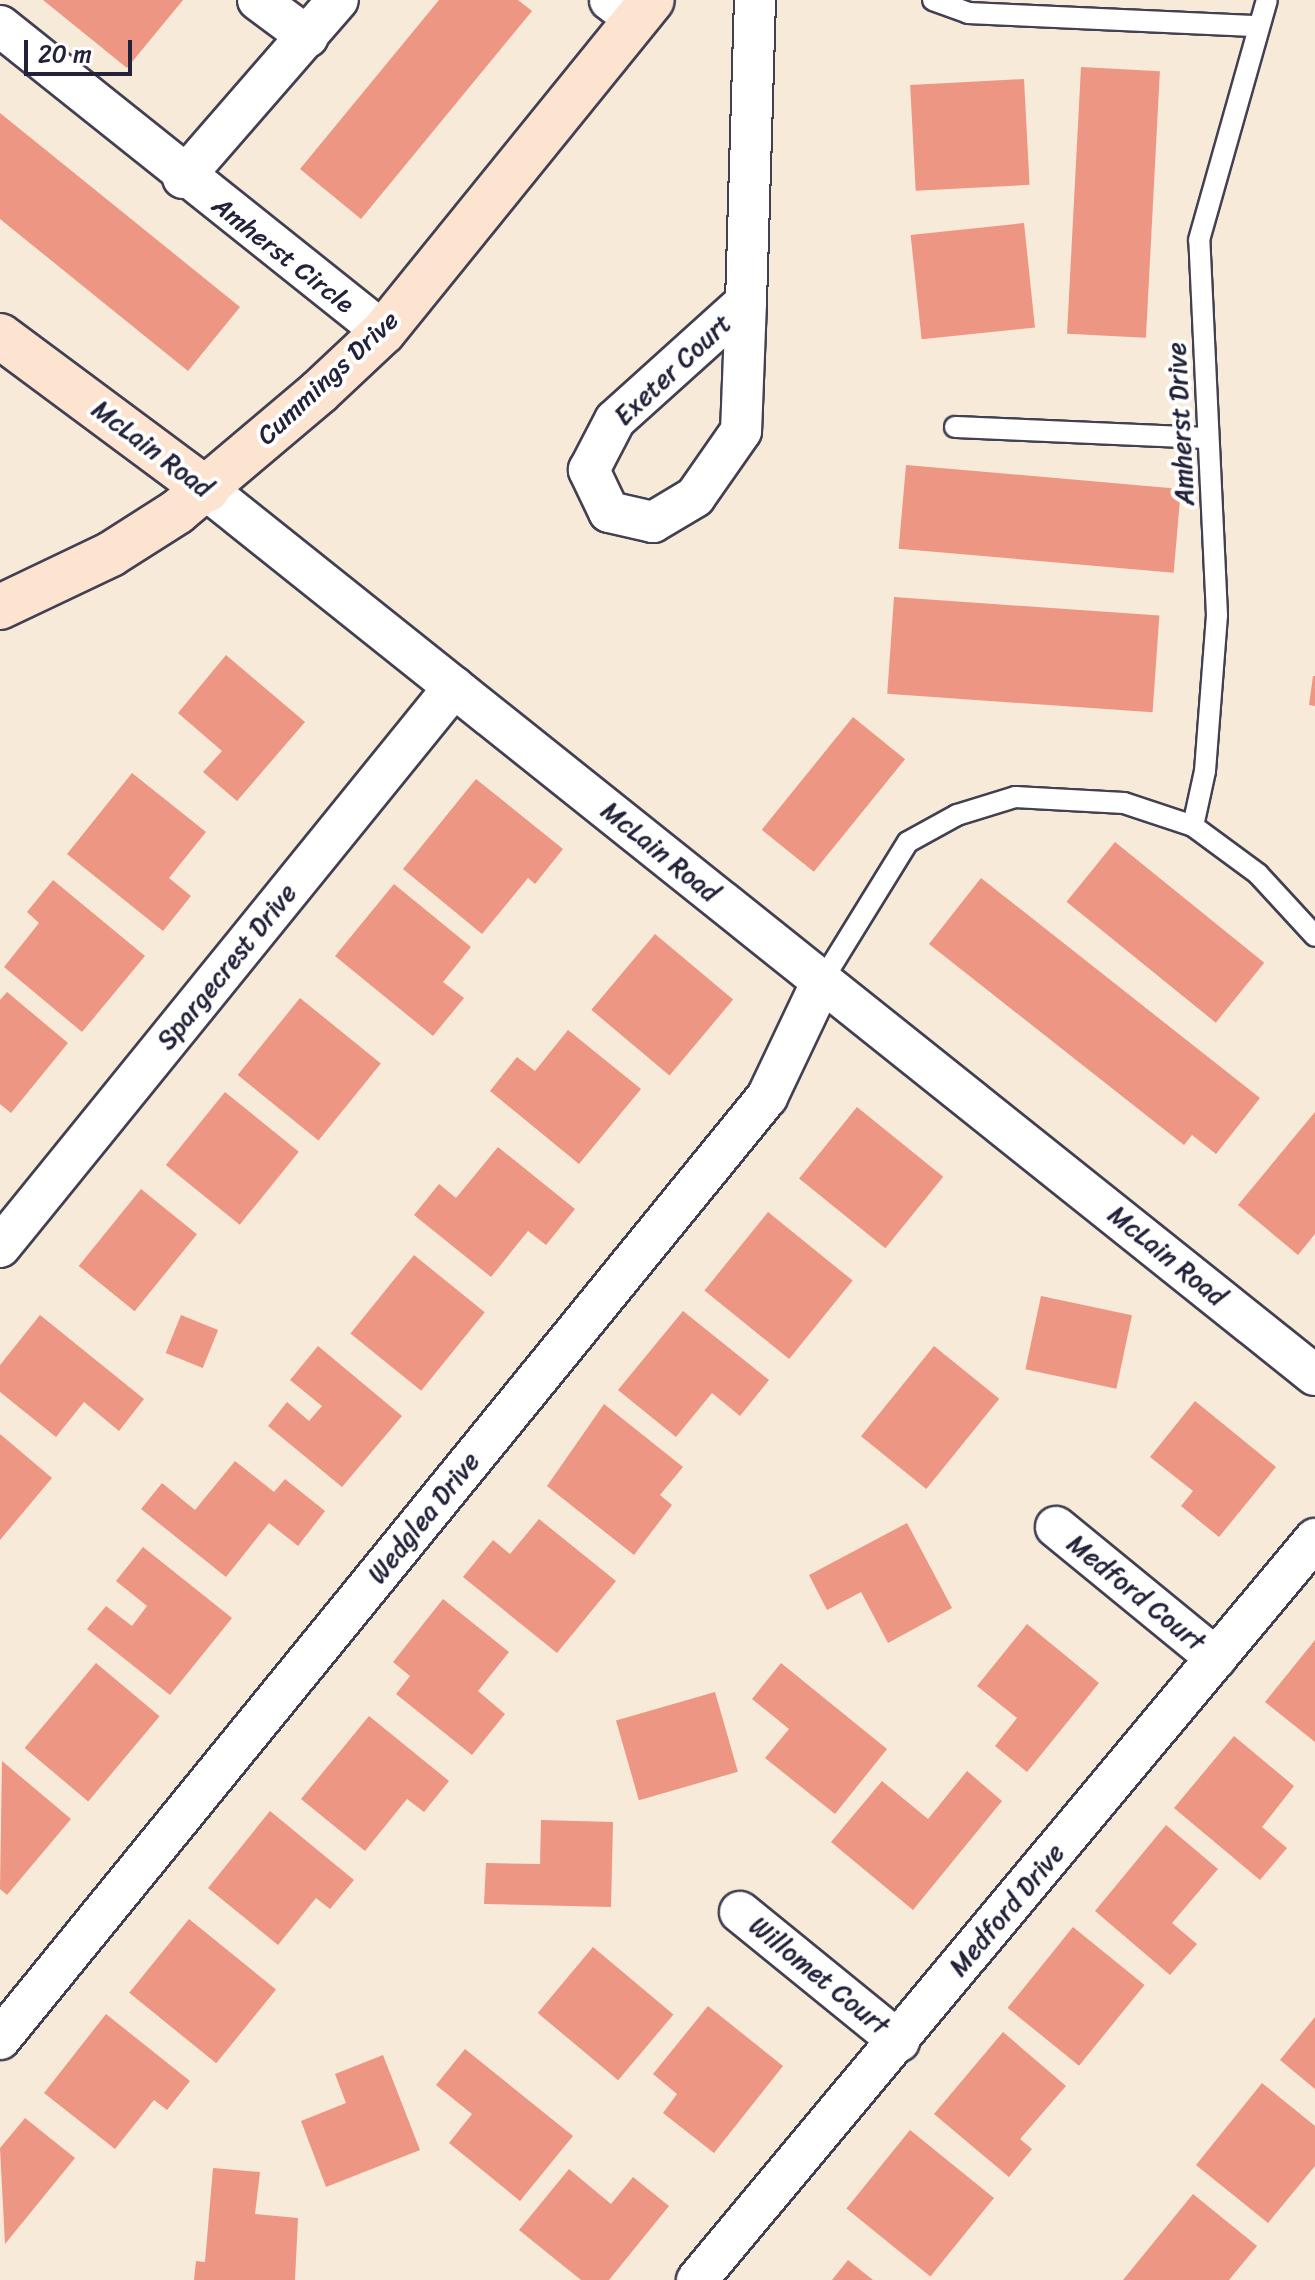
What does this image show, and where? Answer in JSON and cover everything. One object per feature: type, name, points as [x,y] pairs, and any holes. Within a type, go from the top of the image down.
[{"type":"street","points":[[258,0],[308,37]]},
{"type":"street","name":"Amherst Circle","points":[[183,178],[338,0]]},
{"type":"street","name":"Exeter Court","points":[[746,302],[615,420],[589,470],[609,512],[653,522],[685,503],[741,431],[746,302],[755,0]]},
{"type":"street","name":"Cummings Drive","points":[[0,607],[111,554],[207,490],[383,332],[633,6]]},
{"type":"street","name":"Amherst Circle","points":[[0,26],[183,178],[383,332]]},
{"type":"street","name":"McLain Road","points":[[0,336],[207,490],[822,981],[1310,1361]]},
{"type":"street","name":"Spargecrest Drive","points":[[0,1247],[454,687]]},
{"type":"street","name":"Wedglea Drive","points":[[0,2039],[767,1097],[822,981]]},
{"type":"street","name":"Medford Court","points":[[1056,1527],[1216,1658]]},
{"type":"street","name":"Medford Drive","points":[[697,2280],[1315,1539]]},
{"type":"street","name":"Willomet Court","points":[[740,1912],[899,2041]]},
{"type":"lane","points":[[933,0],[968,13],[1259,26]]},
{"type":"lane","name":"Amherst Drive","points":[[1193,826],[1205,771],[1217,615],[1199,240],[1267,0]]},
{"type":"lane","points":[[955,427],[1208,438]]},
{"type":"lane","points":[[822,981],[908,842],[957,815],[1015,797],[1124,803],[1193,826],[1258,874],[1315,936]]},
{"type":"building","points":[[43,0],[183,0],[127,68]]},
{"type":"building","points":[[439,0],[518,0],[532,11],[361,219],[300,169]]},
{"type":"building","points":[[1081,67],[1160,71],[1146,338],[1067,334]]},
{"type":"building","points":[[1024,79],[1030,185],[916,191],[910,85]]},
{"type":"building","points":[[0,113],[240,307],[188,371],[0,219]]},
{"type":"building","points":[[1024,223],[1035,327],[922,339],[911,235]]},
{"type":"building","points":[[906,465],[1181,489],[1174,573],[899,549]]},
{"type":"building","points":[[894,597],[1159,616],[1153,712],[887,694]]},
{"type":"building","points":[[226,655],[305,722],[237,801],[203,772],[222,751],[178,713]]},
{"type":"building","points":[[1315,676],[1315,706],[1309,705]]},
{"type":"building","points":[[853,717],[905,759],[814,872],[762,830]]},
{"type":"building","points":[[132,773],[206,832],[169,878],[191,896],[163,931],[67,854]]},
{"type":"building","points":[[476,779],[563,849],[535,884],[528,878],[482,934],[403,869]]},
{"type":"building","points":[[1115,842],[1264,963],[1216,1023],[1067,902]]},
{"type":"building","points":[[981,878],[1260,1098],[1216,1154],[1192,1135],[1184,1145],[929,944]]},
{"type":"building","points":[[53,880],[145,956],[82,1032],[4,967],[39,923],[27,912]]},
{"type":"building","points":[[394,884],[471,947],[443,982],[464,998],[433,1036],[335,956]]},
{"type":"building","points":[[655,934],[733,1000],[670,1075],[591,1010]]},
{"type":"building","points":[[7,992],[68,1043],[11,1113],[0,1104],[0,1000]]},
{"type":"building","points":[[300,998],[381,1063],[319,1140],[238,1075]]},
{"type":"building","points":[[568,1030],[641,1089],[579,1164],[490,1091],[517,1057],[535,1071]]},
{"type":"building","points":[[225,1092],[299,1152],[240,1225],[166,1165]]},
{"type":"building","points":[[857,1107],[943,1177],[885,1248],[799,1178]]},
{"type":"building","points":[[1315,1112],[1315,1234],[1298,1255],[1238,1205]]},
{"type":"building","points":[[498,1147],[575,1209],[546,1245],[528,1231],[491,1277],[414,1215],[439,1184],[456,1198]]},
{"type":"building","points":[[141,1189],[197,1234],[135,1311],[79,1266]]},
{"type":"building","points":[[768,1212],[853,1281],[789,1359],[704,1290]]},
{"type":"building","points":[[414,1255],[485,1312],[421,1391],[350,1333]]},
{"type":"building","points":[[1041,1296],[1132,1315],[1116,1389],[1025,1369]]},
{"type":"building","points":[[683,1311],[769,1380],[740,1416],[712,1393],[676,1437],[618,1390]]},
{"type":"building","points":[[40,1315],[144,1399],[119,1431],[84,1402],[56,1437],[0,1392],[0,1365]]},
{"type":"building","points":[[181,1315],[218,1330],[203,1368],[166,1353]]},
{"type":"building","points":[[318,1346],[402,1416],[342,1487],[268,1426],[287,1402],[309,1421],[322,1406],[290,1380]]},
{"type":"building","points":[[934,1346],[999,1399],[926,1489],[861,1436]]},
{"type":"building","points":[[1195,1401],[1276,1467],[1219,1537],[1181,1506],[1193,1491],[1150,1457]]},
{"type":"building","points":[[604,1404],[683,1467],[660,1495],[672,1505],[634,1555],[547,1486]]},
{"type":"building","points":[[0,1434],[52,1478],[0,1540]]},
{"type":"building","points":[[235,1461],[274,1492],[285,1479],[325,1511],[298,1546],[269,1523],[226,1577],[141,1509],[162,1483],[195,1510]]},
{"type":"building","points":[[539,1519],[616,1581],[557,1653],[463,1577],[493,1540],[510,1554]]},
{"type":"building","points":[[907,1523],[952,1608],[888,1643],[861,1592],[827,1610],[809,1575]]},
{"type":"building","points":[[143,1547],[232,1618],[170,1695],[87,1629],[106,1606],[132,1626],[147,1606],[116,1581]]},
{"type":"building","points":[[443,1599],[509,1652],[478,1691],[505,1714],[472,1755],[396,1694],[410,1676],[393,1662]]},
{"type":"building","points":[[1027,1624],[1099,1683],[1027,1772],[995,1746],[1017,1718],[977,1686]]},
{"type":"building","points":[[1315,1640],[1315,1742],[1265,1702]]},
{"type":"building","points":[[96,1663],[160,1716],[88,1801],[25,1748]]},
{"type":"building","points":[[781,1663],[887,1749],[835,1814],[765,1758],[789,1729],[752,1699]]},
{"type":"building","points":[[715,1692],[738,1772],[639,1800],[616,1720]]},
{"type":"building","points":[[369,1716],[449,1781],[424,1812],[407,1799],[365,1851],[301,1799]]},
{"type":"building","points":[[1234,1736],[1294,1786],[1262,1827],[1287,1848],[1260,1880],[1174,1808]]},
{"type":"building","points":[[2,1761],[71,1819],[7,1895],[0,1889]]},
{"type":"building","points":[[967,1771],[1002,1801],[913,1910],[831,1842],[882,1781],[928,1819]]},
{"type":"building","points":[[270,1811],[354,1880],[330,1909],[316,1898],[278,1945],[208,1888]]},
{"type":"building","points":[[541,1820],[613,1822],[611,1907],[484,1904],[486,1863],[540,1864]]},
{"type":"building","points":[[1166,1825],[1218,1869],[1172,1923],[1197,1944],[1170,1975],[1095,1911]]},
{"type":"building","points":[[189,1919],[276,1989],[216,2063],[129,1993]]},
{"type":"building","points":[[1073,1927],[1144,1985],[1079,2066],[1008,2008]]},
{"type":"building","points":[[593,1947],[673,2014],[618,2080],[538,2013]]},
{"type":"building","points":[[708,2006],[783,2066],[714,2153],[663,2113],[677,2094],[653,2074]]},
{"type":"building","points":[[106,2014],[190,2081],[167,2110],[154,2100],[115,2149],[44,2093]]},
{"type":"building","points":[[1315,2017],[1315,2089],[1280,2060]]},
{"type":"building","points":[[1003,2032],[1066,2086],[1020,2139],[1032,2149],[1009,2177],[934,2114]]},
{"type":"building","points":[[465,2049],[573,2136],[520,2201],[449,2143],[472,2114],[436,2085]]},
{"type":"building","points":[[383,2055],[420,2150],[326,2187],[301,2121],[346,2103],[335,2074]]},
{"type":"building","points":[[1262,2083],[1315,2126],[1315,2166],[1268,2223],[1196,2165]]},
{"type":"building","points":[[25,2118],[75,2158],[5,2244],[0,2148]]},
{"type":"building","points":[[910,2130],[994,2198],[930,2276],[846,2208]]},
{"type":"building","points":[[213,2168],[260,2172],[255,2214],[298,2218],[295,2280],[194,2280],[196,2261],[205,2262]]},
{"type":"building","points":[[569,2169],[611,2204],[633,2177],[669,2206],[609,2280],[581,2280],[519,2230]]},
{"type":"building","points":[[1193,2194],[1257,2246],[1229,2280],[1123,2280]]},
{"type":"building","points":[[848,2260],[873,2280],[832,2280]]}]
